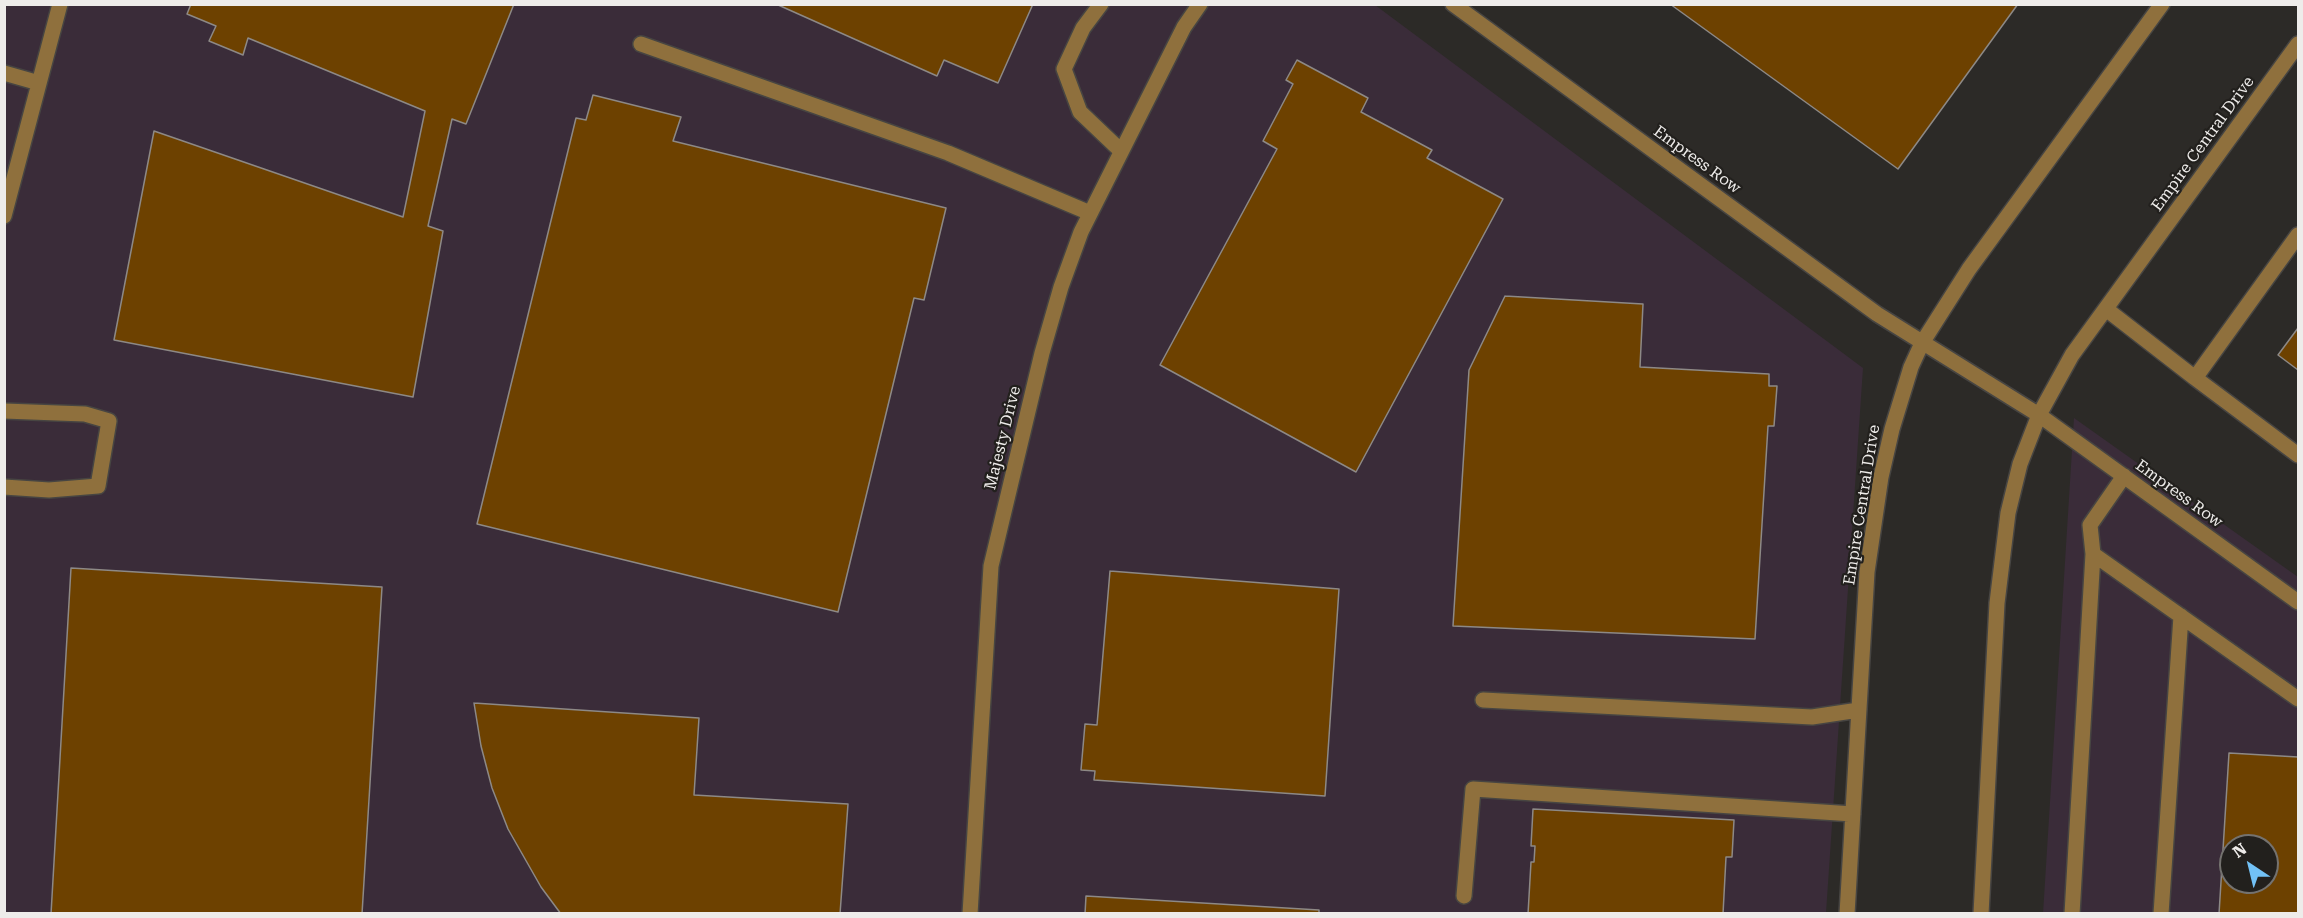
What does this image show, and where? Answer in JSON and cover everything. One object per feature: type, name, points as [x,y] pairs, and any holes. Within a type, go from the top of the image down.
[{"type":"street","points":[[4,216],[60,4]]},
{"type":"street","points":[[1101,4],[1083,28],[1064,69],[1080,112],[1121,151]]},
{"type":"street","name":"Majesty Drive","points":[[970,914],[990,566],[1042,353],[1061,287],[1081,232],[1184,27],[1200,4]]},
{"type":"street","name":"Empress Row","points":[[1453,4],[1877,314],[2039,415],[2298,602]]},
{"type":"street","name":"Empire Central Drive","points":[[1847,914],[1867,572],[1881,477],[1892,429],[1911,367],[1922,343],[1969,269],[2162,4]]},
{"type":"street","points":[[641,44],[948,153],[1090,213]]},
{"type":"street","name":"Empire Central Drive","points":[[1981,914],[1997,603],[2008,513],[2020,464],[2039,415],[2072,355],[2298,44]]},
{"type":"street","points":[[4,73],[39,83]]},
{"type":"street","points":[[2195,378],[2298,235]]},
{"type":"street","points":[[2106,309],[2298,454]]},
{"type":"street","points":[[4,411],[85,414],[109,421],[99,486],[49,490],[4,487]]},
{"type":"street","points":[[2072,914],[2092,554],[2090,525],[2124,476]]},
{"type":"street","points":[[2092,554],[2298,699]]},
{"type":"street","points":[[2161,914],[2181,616]]},
{"type":"street","points":[[1483,700],[1812,717],[1859,710]]},
{"type":"street","points":[[1464,896],[1473,789],[1853,814]]},
{"type":"shaded area","points":[[5,5],[1375,5],[1863,368],[1826,913],[5,914]]},
{"type":"shaded area","points":[[2074,418],[2298,577],[2298,913],[2043,914]]},
{"type":"building","points":[[191,4],[514,4],[466,124],[452,119],[428,226],[443,231],[413,397],[114,340],[154,131],[403,217],[425,111],[248,38],[243,55],[209,41],[216,26],[187,14]]},
{"type":"building","points":[[776,4],[1033,4],[998,83],[944,60],[937,76]]},
{"type":"building","points":[[1670,4],[2018,4],[1898,169]]},
{"type":"building","points":[[1297,60],[1368,98],[1361,112],[1432,150],[1427,158],[1503,199],[1356,472],[1160,365],[1277,149],[1263,141],[1293,84],[1286,80]]},
{"type":"building","points":[[593,95],[681,117],[673,141],[946,208],[924,300],[914,298],[838,612],[477,524],[576,118],[586,120]]},
{"type":"building","points":[[1505,296],[1643,304],[1640,367],[1769,374],[1769,386],[1777,386],[1774,426],[1768,426],[1755,639],[1453,626],[1469,370]]},
{"type":"building","points":[[2298,328],[2298,370],[2278,355]]},
{"type":"building","points":[[71,568],[382,587],[362,914],[51,914]]},
{"type":"building","points":[[1110,571],[1339,589],[1325,796],[1094,780],[1095,771],[1081,770],[1085,724],[1097,725]]},
{"type":"building","points":[[474,703],[699,718],[694,795],[848,804],[840,914],[561,914],[541,887],[508,829],[492,788],[481,746]]},
{"type":"building","points":[[2229,753],[2298,757],[2298,914],[2219,914],[2220,894],[2279,894],[2279,834],[2224,834]]},
{"type":"building","points":[[1533,809],[1734,820],[1732,857],[1726,857],[1723,914],[1528,914],[1531,862],[1534,862],[1535,846],[1531,846]]},
{"type":"building","points":[[1086,896],[1319,910],[1319,914],[1085,914]]}]
